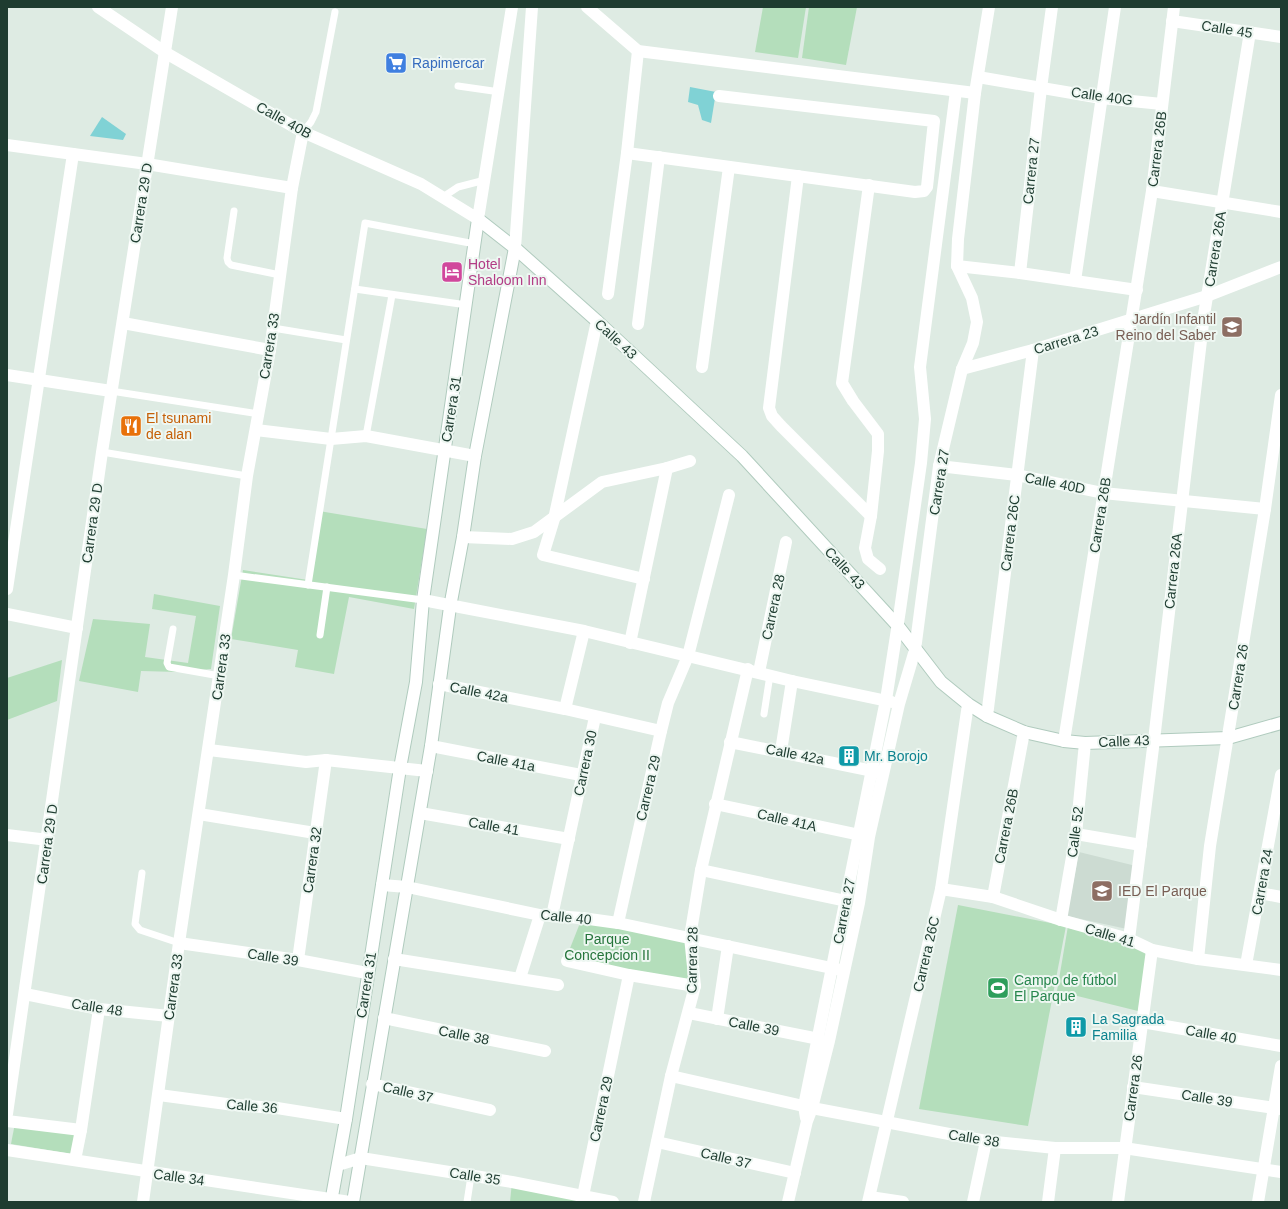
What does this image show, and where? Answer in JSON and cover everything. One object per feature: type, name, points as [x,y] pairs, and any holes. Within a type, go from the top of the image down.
[{"type":"street","name":"Calle 40B","points":[[98,7],[166,53],[303,132],[421,184],[478,219]]},
{"type":"street","name":"Carrera 29 D","points":[[7,1114],[48,840],[111,391],[166,53],[172,7]]},
{"type":"street","name":"Carrera 31","points":[[331,1201],[346,1119],[367,973],[400,768],[416,682],[423,600],[467,305],[478,219],[500,92],[512,7]]},
{"type":"street","name":"Carrera 31","points":[[352,1202],[361,1158],[372,1084],[427,771],[450,607],[463,538],[475,456],[515,248],[532,7]]},
{"type":"street","points":[[587,7],[638,51],[956,92],[975,93]]},
{"type":"street","name":"Carrera 27","points":[[788,1202],[807,1121],[819,1039],[838,970],[859,903],[869,837],[899,704],[914,650],[940,466],[962,369],[973,343],[977,322],[972,298],[957,266],[958,239],[975,93],[989,7]]},
{"type":"street","name":"Carrera 27","points":[[1020,273],[1041,88],[1052,7]]},
{"type":"street","points":[[1075,281],[1115,7]]},
{"type":"street","name":"Carrera 26B","points":[[1064,741],[1152,192],[1174,7]]},
{"type":"street","name":"Calle 45","points":[[1172,21],[1281,37]]},
{"type":"street","name":"Carrera 26A","points":[[1129,939],[1154,740],[1181,500],[1207,296],[1250,32]]},
{"type":"street","points":[[608,294],[627,153],[638,51]]},
{"type":"street","name":"Calle 40G","points":[[978,77],[1102,98],[1162,104]]},
{"type":"street","name":"Carrera 27","points":[[808,1107],[838,970],[846,901],[886,700],[898,626],[921,463],[925,419],[920,367],[956,92]]},
{"type":"street","points":[[627,153],[915,192],[924,192],[927,187],[934,121],[719,96]]},
{"type":"street","name":"Carrera 33","points":[[143,1202],[179,943],[220,676],[247,476],[270,350],[292,188],[303,132]]},
{"type":"street","points":[[7,145],[147,164],[292,188]]},
{"type":"street","points":[[7,589],[40,380],[73,154]]},
{"type":"street","points":[[638,324],[660,158]]},
{"type":"street","points":[[702,367],[729,167]]},
{"type":"street","points":[[798,176],[769,408],[772,416],[781,426],[871,516]]},
{"type":"street","points":[[869,186],[842,383],[853,401],[878,434],[878,451],[871,516],[865,548],[868,559],[880,569]]},
{"type":"street","name":"Carrera 26A","points":[[1152,192],[1281,212]]},
{"type":"street","name":"Calle 43","points":[[478,219],[515,248],[597,321],[742,456],[898,626],[914,650],[941,682],[968,704],[988,716],[1024,732],[1064,741],[1084,743],[1228,738],[1281,723]]},
{"type":"street","points":[[957,266],[1020,273],[1137,290]]},
{"type":"street","name":"Carrera 23","points":[[962,369],[1033,350],[1132,320],[1207,296],[1281,267]]},
{"type":"street","points":[[597,321],[554,518],[543,556],[644,579]]},
{"type":"street","points":[[123,323],[270,350]]},
{"type":"street","name":"Carrera 26C","points":[[988,716],[1033,350]]},
{"type":"street","points":[[7,375],[111,391]]},
{"type":"street","name":"Carrera 26","points":[[1198,959],[1210,846],[1265,509],[1281,395]]},
{"type":"street","points":[[256,430],[331,439],[366,436],[475,456]]},
{"type":"street","points":[[463,538],[512,539],[534,532],[602,482],[668,468],[690,461]]},
{"type":"street","name":"Calle 40D","points":[[940,466],[1017,475],[1103,493],[1265,509]]},
{"type":"street","points":[[630,643],[668,468]]},
{"type":"street","name":"Carrera 29","points":[[618,923],[668,703],[688,656],[729,495]]},
{"type":"street","name":"Carrera 28","points":[[644,1202],[671,1076],[695,986],[690,937],[701,870],[730,742],[759,672],[786,542]]},
{"type":"street","points":[[907,558],[927,561]]},
{"type":"street","points":[[423,600],[450,607],[584,632],[792,681],[899,704]]},
{"type":"street","points":[[7,614],[77,628]]},
{"type":"street","points":[[565,709],[584,632]]},
{"type":"street","points":[[781,751],[792,681]]},
{"type":"street","name":"Calle 42a","points":[[439,684],[565,709]]},
{"type":"street","name":"Carrera 26C","points":[[869,1199],[888,1123],[941,890],[968,704]]},
{"type":"street","name":"Carrera 30","points":[[552,916],[581,775],[595,716],[565,709]]},
{"type":"street","points":[[595,716],[661,731]]},
{"type":"street","name":"Carrera 26B","points":[[992,896],[1024,732]]},
{"type":"street","name":"Calle 42a","points":[[730,742],[781,751],[883,773]]},
{"type":"street","name":"Calle 52","points":[[1061,920],[1076,834],[1084,743]]},
{"type":"street","name":"Calle 41a","points":[[431,746],[581,775]]},
{"type":"street","points":[[209,750],[306,762],[326,760],[427,771]]},
{"type":"street","name":"Carrera 32","points":[[298,960],[326,760]]},
{"type":"street","name":"Carrera 24","points":[[1246,966],[1281,775]]},
{"type":"street","name":"Calle 41A","points":[[716,804],[860,835]]},
{"type":"street","name":"Calle 41","points":[[420,813],[569,839]]},
{"type":"street","points":[[199,814],[315,833]]},
{"type":"street","points":[[1076,834],[1141,845]]},
{"type":"street","points":[[7,835],[48,840]]},
{"type":"street","points":[[701,870],[846,901]]},
{"type":"street","name":"Calle 40","points":[[382,885],[407,887],[540,915],[582,918],[618,923],[690,937],[838,970]]},
{"type":"street","name":"Calle 41","points":[[941,890],[992,896],[1061,920],[1129,939],[1152,950],[1198,959],[1281,970]]},
{"type":"street","points":[[1260,893],[1281,897]]},
{"type":"street","points":[[520,978],[540,915]]},
{"type":"street","name":"Calle 39","points":[[179,943],[298,960],[367,973]]},
{"type":"street","points":[[717,1019],[728,946]]},
{"type":"street","name":"Carrera 26","points":[[1118,1202],[1124,1148],[1152,950]]},
{"type":"street","points":[[394,959],[558,985]]},
{"type":"street","points":[[567,961],[630,975],[695,986]]},
{"type":"street","name":"Carrera 29","points":[[583,1196],[630,975]]},
{"type":"street","name":"Calle 48","points":[[25,994],[99,1009],[169,1016]]},
{"type":"street","points":[[75,1160],[82,1130],[99,1009]]},
{"type":"street","name":"Calle 39","points":[[689,1013],[819,1039]]},
{"type":"street","name":"Calle 38","points":[[384,1018],[545,1051]]},
{"type":"street","name":"Calle 40","points":[[1142,1022],[1281,1046]]},
{"type":"street","points":[[1258,1202],[1263,1169],[1277,1108],[1281,1066]]},
{"type":"street","name":"Calle 38","points":[[671,1076],[808,1107],[986,1141],[1055,1148],[1124,1148],[1281,1172]]},
{"type":"street","name":"Calle 37","points":[[372,1084],[490,1110]]},
{"type":"street","name":"Calle 39","points":[[1133,1087],[1277,1108]]},
{"type":"street","name":"Calle 36","points":[[159,1095],[234,1105],[277,1108],[346,1119]]},
{"type":"street","points":[[7,1121],[82,1130]]},
{"type":"street","points":[[974,1202],[986,1141]]},
{"type":"street","name":"Calle 37","points":[[657,1142],[795,1173]]},
{"type":"street","points":[[1048,1202],[1055,1148]]},
{"type":"street","name":"Calle 34","points":[[7,1150],[331,1201],[352,1202]]},
{"type":"street","name":"Calle 35","points":[[338,1165],[361,1158],[471,1176],[612,1202]]},
{"type":"street","points":[[869,1199],[903,1202]]},
{"type":"lane","points":[[303,132],[312,122],[316,112],[335,12]]},
{"type":"lane","points":[[458,86],[500,92]]},
{"type":"lane","points":[[443,198],[458,187],[485,180]]},
{"type":"lane","points":[[234,211],[227,258],[228,262],[231,264],[280,275]]},
{"type":"lane","points":[[308,585],[365,223],[475,244]]},
{"type":"lane","points":[[355,289],[392,296],[467,305]]},
{"type":"lane","points":[[366,436],[392,296]]},
{"type":"lane","points":[[273,328],[346,340]]},
{"type":"lane","points":[[111,391],[259,414]]},
{"type":"lane","points":[[102,452],[247,476]]},
{"type":"lane","points":[[234,575],[423,600]]},
{"type":"lane","points":[[320,635],[327,587]]},
{"type":"lane","points":[[173,629],[166,663],[170,667],[220,676]]},
{"type":"lane","points":[[759,672],[764,714]]},
{"type":"lane","points":[[142,873],[134,924],[140,930],[179,943]]},
{"type":"lane","points":[[467,1202],[471,1176]]},
{"type":"shaded area","name":"IED El Parque","points":[[1079,852],[1136,866],[1127,929],[1067,916]]},
{"type":"green space","points":[[763,7],[806,7],[798,58],[755,52]]},
{"type":"green space","points":[[809,7],[857,7],[846,65],[802,58]]},
{"type":"green space","points":[[319,511],[427,529],[414,609],[349,597],[334,674],[295,667],[298,650],[231,639],[243,570],[308,580]]},
{"type":"green space","points":[[154,594],[220,606],[211,669],[178,672],[141,671],[138,692],[79,681],[93,619],[150,624],[145,657],[188,663],[196,616],[152,609]]},
{"type":"green space","points":[[62,660],[57,701],[7,720],[7,678]]},
{"type":"green space","name":"Campo de fútbol El Parque","points":[[958,905],[1066,926],[1028,1126],[919,1109]]},
{"type":"green space","name":"Parque Concepcion II","points":[[582,918],[687,936],[695,986],[563,966]]},
{"type":"green space","points":[[1068,926],[1148,951],[1138,1011],[1057,991]]},
{"type":"green space","points":[[15,1123],[77,1133],[72,1154],[11,1144]]},
{"type":"green space","points":[[512,1182],[613,1202],[510,1202]]},
{"type":"water","points":[[690,87],[716,92],[711,123],[702,120],[698,105],[688,102]]},
{"type":"water","points":[[102,117],[126,134],[123,140],[90,136]]},
{"type":"place","name":"Rapimercar","points":[[396,63]]},
{"type":"place","name":"Hotel Shaloom Inn","points":[[452,272]]},
{"type":"place","name":"Jardín Infantil Reino del Saber","points":[[1232,327]]},
{"type":"place","name":"El tsunami de alan","points":[[131,426]]},
{"type":"place","name":"Mr. Borojo","points":[[849,756]]},
{"type":"place","name":"IED El Parque","points":[[1102,891]]},
{"type":"place","name":"Campo de fútbol El Parque","points":[[998,988]]},
{"type":"place","name":"La Sagrada Familia","points":[[1076,1027]]}]
